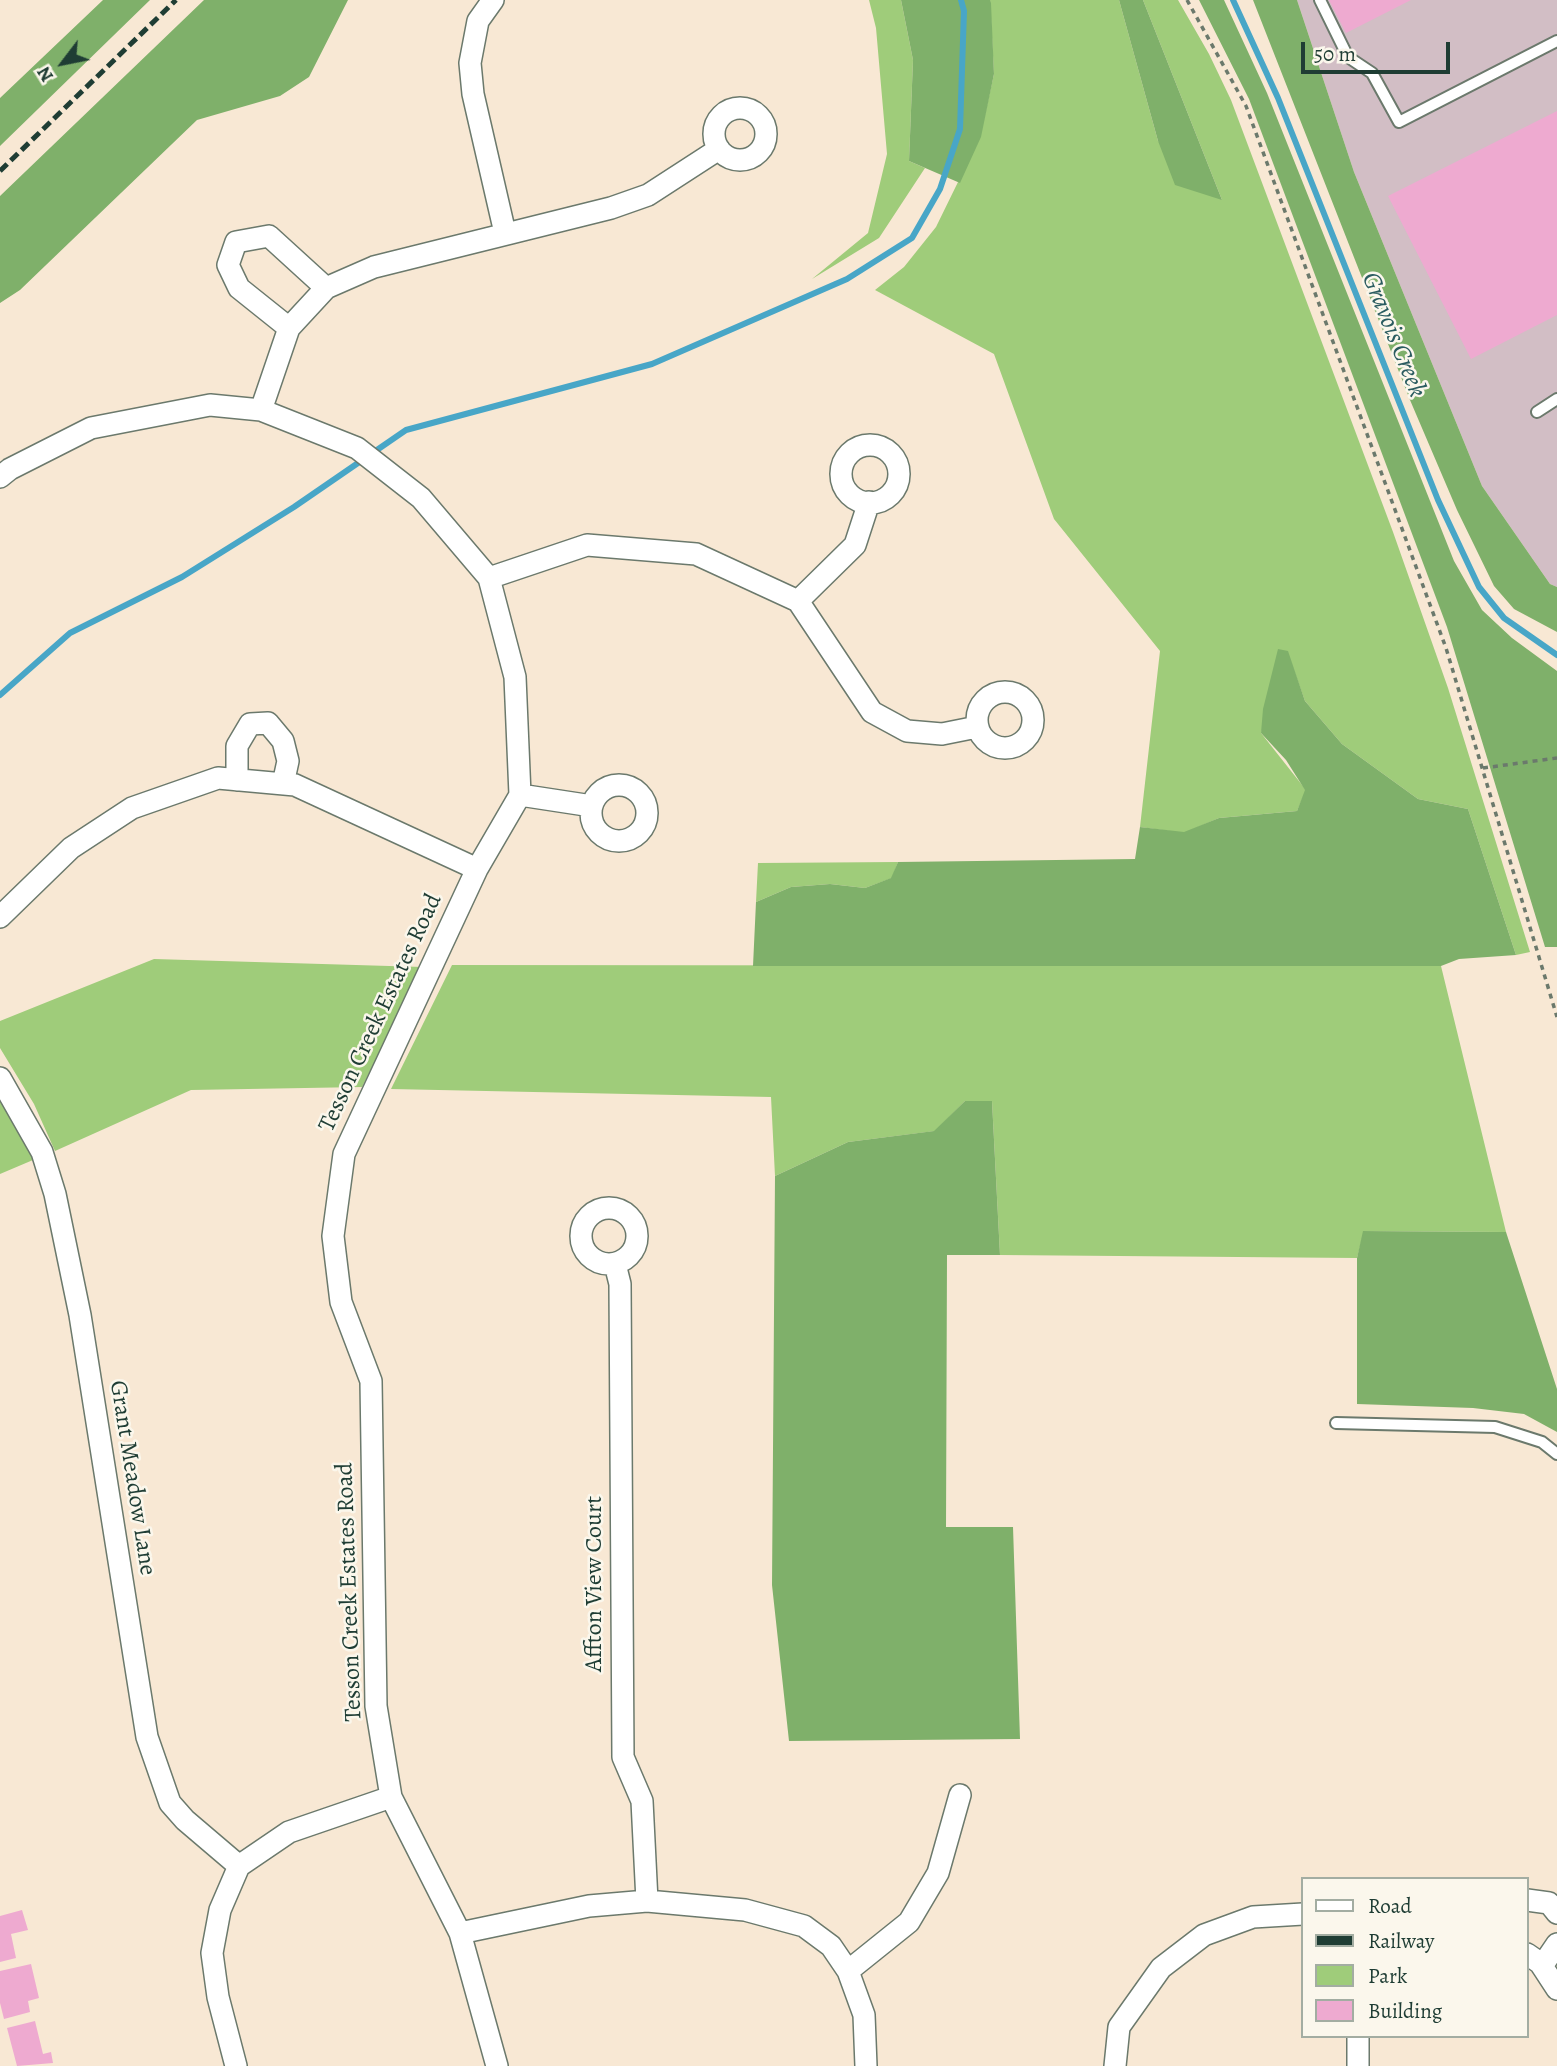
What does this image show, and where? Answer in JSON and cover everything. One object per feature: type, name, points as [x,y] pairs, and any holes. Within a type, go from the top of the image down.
[{"type":"street","points":[[493,0],[478,21],[470,63],[473,94],[505,233]]},
{"type":"street","points":[[261,410],[289,328],[326,288],[374,267],[611,208],[648,195],[719,149]]},
{"type":"street","points":[[289,328],[239,288],[228,265],[236,243],[269,236],[326,288]]},
{"type":"street","points":[[0,477],[10,469],[91,428],[210,405],[261,410],[357,448],[421,498],[489,578],[515,677],[520,794],[592,806]]},
{"type":"street","points":[[798,601],[855,545],[869,502]]},
{"type":"street","points":[[489,578],[587,545],[696,554],[798,601],[872,712],[907,731],[942,734],[977,727]]},
{"type":"street","points":[[237,780],[237,746],[250,724],[268,723],[283,741],[288,761],[283,784]]},
{"type":"street","points":[[0,917],[71,848],[132,808],[218,778],[295,785],[477,869]]},
{"type":"street","name":"Tesson Creek Estates Road","points":[[497,2066],[460,1933],[391,1797],[376,1706],[371,1381],[341,1302],[333,1236],[344,1154],[477,869],[520,794]]},
{"type":"street","name":"Grant Meadow Lane","points":[[0,1078],[42,1152],[55,1194],[80,1315],[147,1737],[170,1803],[239,1867]]},
{"type":"street","name":"Affton View Court","points":[[615,1264],[620,1284],[623,1757],[642,1801],[647,1901]]},
{"type":"street","points":[[848,1971],[909,1922],[938,1873],[960,1795]]},
{"type":"street","points":[[236,2066],[218,1997],[212,1953],[220,1910],[239,1867],[289,1832],[391,1797]]},
{"type":"street","points":[[1529,1900],[1549,1903],[1557,1913]]},
{"type":"street","points":[[460,1933],[589,1906],[647,1901],[745,1909],[804,1926],[831,1946],[848,1971],[864,2015],[866,2066]]},
{"type":"street","points":[[1115,2066],[1119,2027],[1161,1968],[1204,1935],[1253,1917],[1302,1914]]},
{"type":"street","points":[[1557,1944],[1534,1960],[1557,1989]]},
{"type":"street","points":[[1358,2038],[1359,2066]]},
{"type":"lane","points":[[1320,0],[1348,57],[1372,73],[1399,122],[1557,41]]},
{"type":"lane","points":[[1537,412],[1557,399]]},
{"type":"lane","points":[[1336,1423],[1495,1427],[1542,1443],[1557,1454]]},
{"type":"path","points":[[1187,0],[1246,106],[1446,648],[1557,1017]]},
{"type":"path","points":[[1482,768],[1557,758]]},
{"type":"shaded area","points":[[1297,0],[1557,0],[1557,587],[1550,584],[1482,486],[1354,172]]},
{"type":"green space","points":[[103,0],[150,0],[0,146],[0,98]]},
{"type":"green space","points":[[204,0],[348,0],[309,77],[280,96],[197,120],[20,290],[0,303],[0,196]]},
{"type":"green space","points":[[869,0],[901,0],[913,60],[909,161],[925,168],[879,238],[812,279],[868,233],[887,154],[876,28]]},
{"type":"green space","points":[[901,0],[990,0],[991,3],[994,74],[981,137],[960,183],[909,161],[913,60]]},
{"type":"green space","points":[[990,0],[1119,0],[1158,141],[1222,200],[1143,0],[1178,0],[1209,54],[1231,100],[1393,532],[1448,688],[1530,952],[1516,955],[1468,809],[1418,799],[1342,744],[1305,701],[1287,651],[1261,733],[1306,790],[1297,811],[1219,818],[1184,833],[1140,827],[1160,651],[1054,519],[994,354],[875,290],[904,267],[936,227],[980,137],[994,74]]},
{"type":"green space","points":[[1119,0],[1143,0],[1222,200],[1175,185],[1158,141]]},
{"type":"green space","points":[[1199,0],[1224,0],[1267,93],[1454,561],[1482,610],[1512,638],[1557,671],[1557,947],[1545,947],[1447,627],[1249,99]]},
{"type":"green space","points":[[1253,0],[1297,0],[1354,172],[1482,486],[1550,584],[1557,587],[1557,632],[1514,609],[1494,586],[1457,510],[1410,400]]},
{"type":"green space","points":[[1278,649],[1288,651],[1305,701],[1342,744],[1418,799],[1468,809],[1516,955],[1459,959],[1441,966],[753,966],[756,902],[791,887],[830,884],[865,888],[891,878],[898,862],[1135,859],[1140,827],[1184,832],[1219,818],[1297,811],[1305,790],[1286,760],[1261,733],[1263,709]]},
{"type":"green space","points":[[898,862],[892,878],[865,888],[830,884],[791,887],[756,902],[758,863]]},
{"type":"green space","points":[[154,959],[423,967],[362,1087],[191,1090],[55,1151],[34,1104],[0,1048],[0,1021]]},
{"type":"green space","points":[[452,965],[1441,966],[1506,1232],[1364,1231],[1357,1258],[1000,1255],[992,1101],[965,1101],[935,1131],[848,1142],[775,1176],[771,1097],[391,1089]]},
{"type":"green space","points":[[0,1098],[24,1137],[33,1160],[0,1174]]},
{"type":"green space","points":[[965,1101],[992,1101],[1000,1255],[947,1255],[946,1527],[1013,1527],[1020,1739],[789,1741],[772,1585],[775,1176],[848,1142],[934,1131]]},
{"type":"green space","points":[[1363,1231],[1506,1232],[1557,1389],[1557,1432],[1524,1414],[1473,1408],[1357,1404],[1357,1258]]},
{"type":"building","points":[[1329,0],[1411,0],[1346,33]]},
{"type":"building","points":[[1557,111],[1557,315],[1471,359],[1388,196]]},
{"type":"building","points":[[22,1910],[28,1930],[11,1934],[16,1958],[0,1962],[0,1916]]},
{"type":"building","points":[[31,1964],[39,1998],[28,2001],[30,2012],[4,2019],[0,2003],[0,1971]]},
{"type":"building","points":[[35,2021],[43,2054],[51,2052],[53,2063],[17,2066],[7,2028]]},
{"type":"waterway","points":[[0,695],[70,633],[182,577],[294,507],[406,430],[652,364],[847,279],[912,238],[940,189],[960,129],[964,11],[961,0]]},
{"type":"waterway","name":"Gravois Creek","points":[[1233,0],[1278,98],[1438,500],[1479,587],[1504,618],[1557,655]]},
{"type":"railway","points":[[0,171],[176,0]]}]
